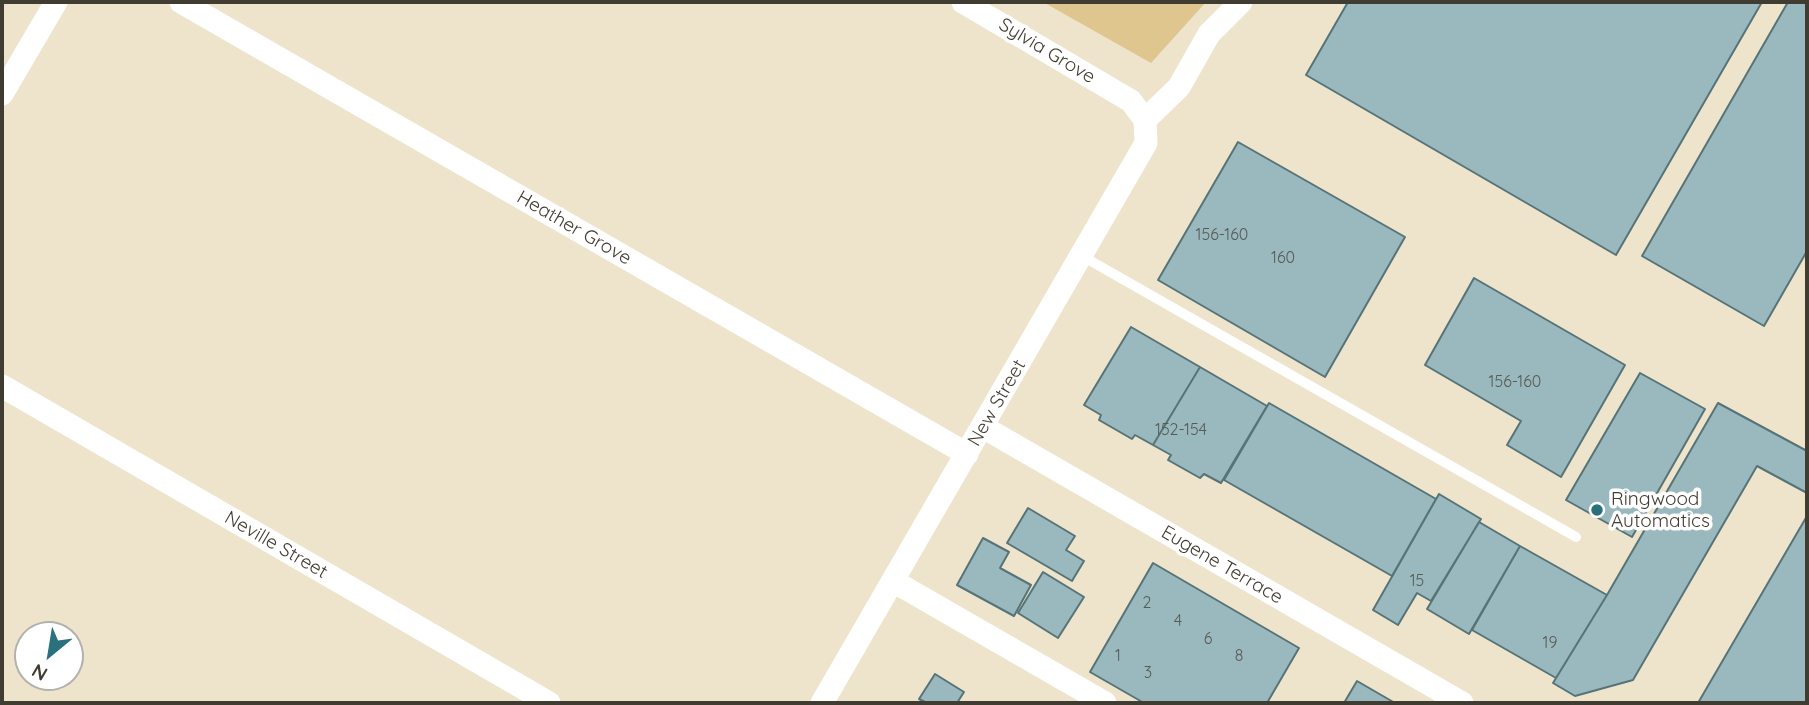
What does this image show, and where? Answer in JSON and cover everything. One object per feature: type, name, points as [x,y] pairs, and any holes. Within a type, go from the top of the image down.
[{"type":"street","points":[[2,94],[56,2]]},
{"type":"street","name":"Heather Grove","points":[[181,2],[967,454]]},
{"type":"street","name":"Sylvia Grove","points":[[963,2],[1131,101],[1145,120]]},
{"type":"street","points":[[1145,120],[1179,87],[1209,34],[1241,2]]},
{"type":"street","name":"New Street","points":[[822,703],[1146,143],[1145,120]]},
{"type":"street","name":"Neville Street","points":[[2,386],[550,703]]},
{"type":"street","name":"Eugene Terrace","points":[[983,427],[1462,703]]},
{"type":"street","points":[[893,581],[1105,703]]},
{"type":"lane","points":[[1082,256],[1576,537]]},
{"type":"shaded area","points":[[1043,2],[1206,2],[1151,63]]},
{"type":"building","points":[[1348,2],[1762,2],[1616,255],[1306,75]]},
{"type":"building","points":[[1788,2],[1807,2],[1807,251],[1764,326],[1642,256]]},
{"type":"building","points":[[1238,142],[1405,237],[1325,377],[1158,280]]},
{"type":"building","points":[[1474,278],[1625,365],[1561,477],[1507,445],[1521,421],[1425,365]]},
{"type":"building","points":[[1131,327],[1200,367],[1153,445],[1135,435],[1132,439],[1099,420],[1101,415],[1084,405]]},
{"type":"building","points":[[1200,367],[1267,406],[1221,483],[1204,474],[1200,478],[1168,460],[1171,455],[1153,445]]},
{"type":"building","points":[[1640,373],[1705,409],[1632,537],[1566,500]]},
{"type":"building","points":[[1269,403],[1436,499],[1392,576],[1224,480]]},
{"type":"building","points":[[1718,403],[1807,451],[1807,493],[1757,466],[1633,680],[1575,696],[1553,683]]},
{"type":"building","points":[[1439,494],[1481,519],[1431,601],[1417,593],[1398,625],[1373,610]]},
{"type":"building","points":[[1028,508],[1075,536],[1066,550],[1084,561],[1072,581],[1007,543]]},
{"type":"building","points":[[1807,516],[1807,703],[1698,703]]},
{"type":"building","points":[[1479,522],[1520,546],[1469,634],[1427,609]]},
{"type":"building","points":[[983,538],[1009,552],[1000,568],[1031,585],[1014,616],[957,585]]},
{"type":"building","points":[[1520,546],[1607,595],[1556,678],[1472,630]]},
{"type":"building","points":[[1153,563],[1299,648],[1267,703],[1144,703],[1090,672]]},
{"type":"building","points":[[1043,572],[1084,597],[1058,638],[1018,613]]},
{"type":"building","points":[[935,674],[964,692],[957,703],[927,703],[919,699]]},
{"type":"building","points":[[1357,681],[1395,703],[1344,703]]},
{"type":"place","name":"Ringwood Automatics","points":[[1597,510]]}]
